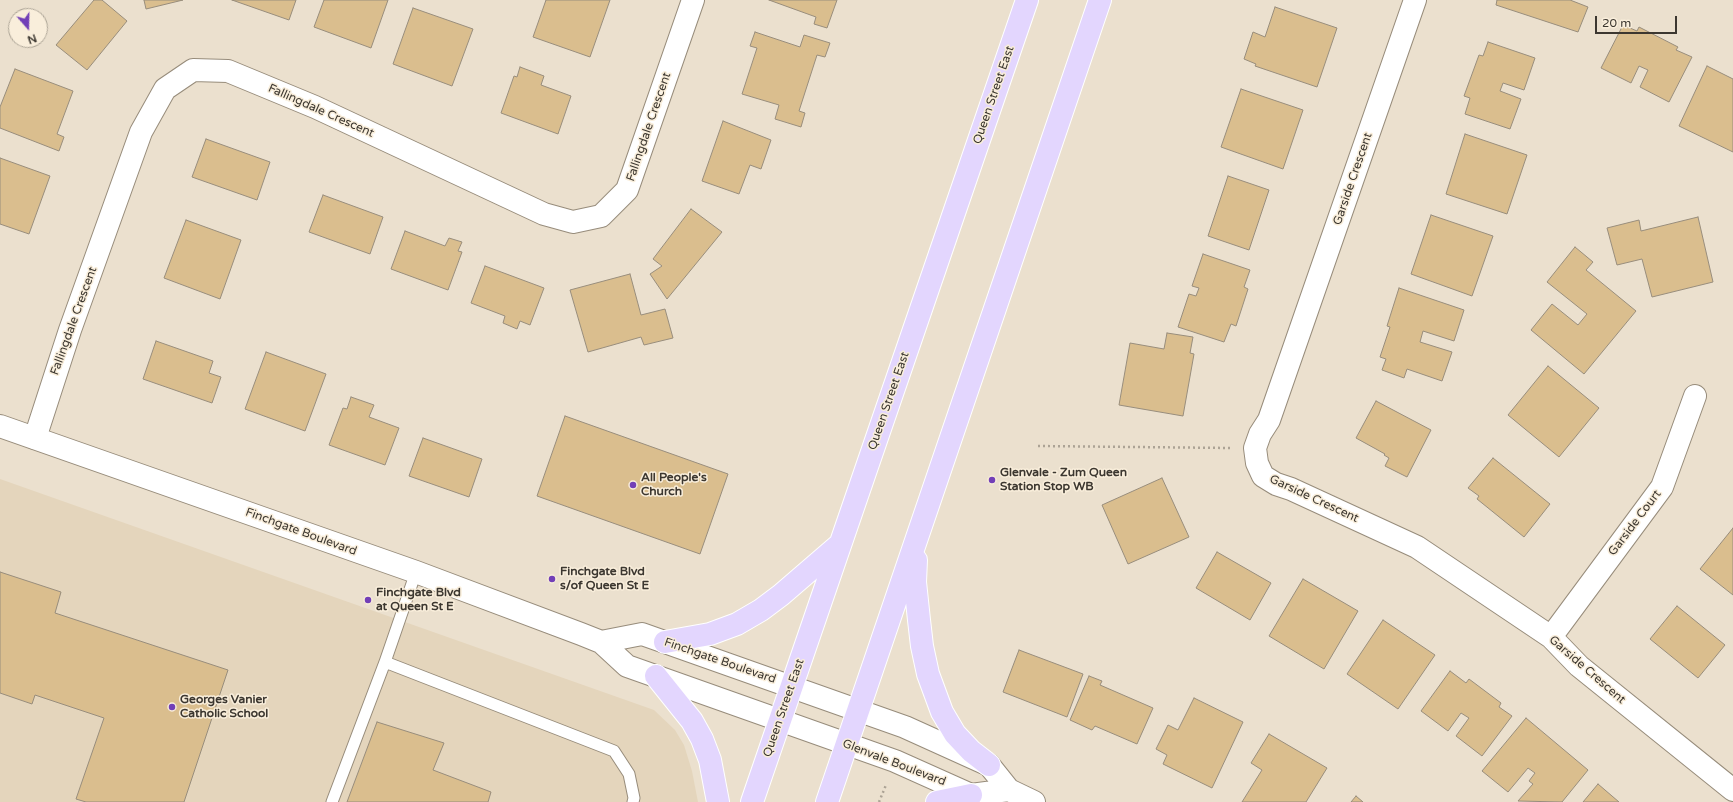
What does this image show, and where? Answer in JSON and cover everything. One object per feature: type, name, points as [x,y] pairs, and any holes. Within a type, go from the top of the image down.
[{"type":"main road","name":"Queen Street East","points":[[752,802],[1026,0]]},
{"type":"main road","points":[[827,802],[1100,0]]},
{"type":"main road","points":[[917,539],[916,596],[922,646],[928,674],[942,712],[956,734],[971,751],[988,765]]},
{"type":"main road","points":[[665,642],[710,634],[738,624],[761,610],[781,595],[839,545]]},
{"type":"main road","points":[[656,676],[692,721],[702,739],[710,760],[718,802]]},
{"type":"main road","points":[[937,802],[971,795]]},
{"type":"street","name":"Fallingdale Crescent","points":[[35,438],[65,344],[141,132],[165,89],[193,70],[228,71],[315,107],[544,214],[573,222],[601,216],[627,190],[693,0]]},
{"type":"street","name":"Garside Crescent","points":[[1415,0],[1269,420],[1260,434],[1255,448],[1257,463],[1263,476],[1276,484],[1417,547],[1551,637],[1579,666],[1733,790]]},
{"type":"street","name":"Garside Court","points":[[1551,637],[1662,487],[1695,396]]},
{"type":"street","name":"Finchgate Boulevard","points":[[0,426],[416,572],[601,642],[627,666],[780,720]]},
{"type":"street","name":"Finchgate Boulevard","points":[[601,642],[642,634],[859,711]]},
{"type":"street","points":[[859,711],[917,731],[988,765],[1009,790],[1034,802]]},
{"type":"street","name":"Glenvale Boulevard","points":[[780,720],[908,766],[971,795]]},
{"type":"street","points":[[971,795],[1009,790]]},
{"type":"lane","points":[[332,802],[385,662],[416,572]]},
{"type":"lane","points":[[385,662],[614,751],[629,774],[634,798],[633,802]]},
{"type":"path","points":[[1038,446],[1255,448]]},
{"type":"path","points":[[879,802],[889,779]]},
{"type":"shaded area","name":"Georges Vanier Catholic School","points":[[0,479],[654,710],[675,730],[684,745],[692,771],[698,802],[0,802]]},
{"type":"building","points":[[94,0],[102,0],[127,21],[87,70],[56,45]]},
{"type":"building","points":[[144,0],[183,0],[146,9]]},
{"type":"building","points":[[232,0],[296,0],[289,20]]},
{"type":"building","points":[[324,0],[388,0],[371,48],[314,27]]},
{"type":"building","points":[[546,0],[610,0],[590,57],[533,37]]},
{"type":"building","points":[[769,0],[837,0],[827,28],[814,24],[816,17]]},
{"type":"building","points":[[1497,0],[1570,0],[1588,7],[1578,32],[1496,5]]},
{"type":"building","points":[[1275,7],[1337,28],[1317,87],[1255,66],[1256,64],[1244,59],[1253,32],[1265,37]]},
{"type":"building","points":[[413,8],[473,29],[452,86],[393,64]]},
{"type":"building","points":[[1623,25],[1637,31],[1639,27],[1678,47],[1676,50],[1692,57],[1669,102],[1640,87],[1648,70],[1639,66],[1631,83],[1601,68]]},
{"type":"building","points":[[755,32],[800,47],[804,35],[830,43],[825,57],[817,55],[799,111],[805,113],[801,127],[775,119],[779,105],[742,94],[757,48],[750,46]]},
{"type":"building","points":[[1488,42],[1535,58],[1524,90],[1503,83],[1500,91],[1521,99],[1510,129],[1465,114],[1470,98],[1464,96],[1479,55],[1483,56]]},
{"type":"building","points":[[1707,66],[1733,79],[1733,152],[1679,126]]},
{"type":"building","points":[[520,67],[544,76],[541,85],[571,96],[558,134],[501,113],[514,76],[517,77]]},
{"type":"building","points":[[15,69],[73,91],[57,134],[64,137],[59,151],[0,128],[0,107]]},
{"type":"building","points":[[1241,89],[1303,110],[1283,169],[1221,147]]},
{"type":"building","points":[[723,121],[771,140],[761,169],[750,165],[739,194],[702,181]]},
{"type":"building","points":[[1465,134],[1527,155],[1507,214],[1446,194]]},
{"type":"building","points":[[206,139],[270,162],[257,200],[192,177]]},
{"type":"building","points":[[0,158],[50,176],[29,234],[0,224]]},
{"type":"building","points":[[1228,176],[1269,190],[1249,250],[1208,236]]},
{"type":"building","points":[[323,195],[383,217],[370,254],[309,232]]},
{"type":"building","points":[[691,209],[722,232],[667,299],[650,274],[662,266],[653,259]]},
{"type":"building","points":[[1431,215],[1493,236],[1472,296],[1411,274]]},
{"type":"building","points":[[1698,217],[1713,282],[1652,297],[1642,259],[1617,265],[1607,228],[1639,220],[1641,231]]},
{"type":"building","points":[[186,220],[241,240],[220,299],[164,278]]},
{"type":"building","points":[[405,231],[445,246],[449,238],[462,242],[458,251],[462,252],[448,290],[391,269]]},
{"type":"building","points":[[1575,247],[1593,262],[1586,270],[1636,311],[1584,374],[1531,330],[1552,304],[1578,325],[1587,314],[1547,282]]},
{"type":"building","points":[[1203,254],[1250,270],[1244,287],[1248,289],[1236,326],[1231,324],[1224,342],[1178,327],[1189,294],[1196,296],[1199,288],[1192,286]]},
{"type":"building","points":[[485,266],[544,288],[530,325],[520,321],[517,329],[503,323],[505,316],[471,303]]},
{"type":"building","points":[[630,274],[641,315],[665,309],[673,338],[644,345],[641,337],[588,352],[570,290]]},
{"type":"building","points":[[1399,288],[1464,310],[1454,341],[1423,331],[1420,342],[1452,352],[1442,381],[1407,369],[1404,378],[1382,370],[1386,359],[1380,357],[1390,327],[1387,326]]},
{"type":"building","points":[[1167,333],[1193,337],[1190,353],[1194,354],[1183,416],[1119,405],[1130,343],[1164,349]]},
{"type":"building","points":[[156,341],[213,361],[209,373],[221,377],[212,403],[143,379]]},
{"type":"building","points":[[266,352],[326,374],[305,431],[245,409]]},
{"type":"building","points":[[1548,366],[1599,408],[1559,457],[1508,415]]},
{"type":"building","points":[[351,397],[374,405],[369,417],[399,428],[385,465],[329,445],[343,408],[347,409]]},
{"type":"building","points":[[1376,401],[1431,430],[1407,477],[1385,466],[1389,458],[1384,455],[1385,454],[1356,438]]},
{"type":"building","name":"All People's Church","points":[[565,416],[728,474],[700,554],[537,496]]},
{"type":"building","points":[[423,438],[482,459],[469,497],[409,476]]},
{"type":"building","points":[[1493,458],[1550,504],[1524,537],[1477,499],[1479,496],[1468,488]]},
{"type":"building","points":[[1162,478],[1189,537],[1128,564],[1102,505]]},
{"type":"building","points":[[1733,528],[1733,595],[1700,569]]},
{"type":"building","points":[[1217,552],[1271,583],[1250,620],[1196,588]]},
{"type":"building","points":[[0,572],[61,592],[55,613],[228,670],[184,802],[86,802],[76,799],[104,718],[35,695],[32,704],[0,693]]},
{"type":"building","points":[[1303,579],[1358,611],[1324,669],[1269,636]]},
{"type":"building","points":[[1677,606],[1725,645],[1698,678],[1650,639]]},
{"type":"building","points":[[1383,620],[1435,655],[1398,709],[1347,674]]},
{"type":"building","points":[[1019,650],[1083,674],[1067,717],[1003,692]]},
{"type":"building","points":[[1450,671],[1466,683],[1469,679],[1501,703],[1499,707],[1512,716],[1482,756],[1456,736],[1469,718],[1461,713],[1448,731],[1421,711]]},
{"type":"building","points":[[1089,676],[1102,681],[1100,685],[1153,708],[1137,744],[1095,726],[1092,730],[1070,720]]},
{"type":"building","points":[[1194,698],[1243,722],[1212,788],[1163,764],[1167,755],[1156,749],[1168,725],[1178,730]]},
{"type":"building","points":[[1526,718],[1588,770],[1562,802],[1518,801],[1533,784],[1529,781],[1535,773],[1528,768],[1508,792],[1482,771]]},
{"type":"building","points":[[377,722],[444,743],[433,770],[491,792],[488,802],[347,802]]},
{"type":"building","points":[[1269,734],[1327,768],[1306,802],[1242,802],[1262,770],[1251,763]]},
{"type":"building","points":[[1598,784],[1619,802],[1583,802]]},
{"type":"building","points":[[1356,796],[1363,802],[1351,802]]},
{"type":"place","name":"Glenvale - Zum Queen Station Stop WB","points":[[992,480]]},
{"type":"place","name":"All People's Church","points":[[633,485]]},
{"type":"place","name":"Finchgate Blvd s/of Queen St E","points":[[552,579]]},
{"type":"place","name":"Finchgate Blvd at Queen St E","points":[[368,600]]},
{"type":"place","name":"Georges Vanier Catholic School","points":[[172,707]]}]
